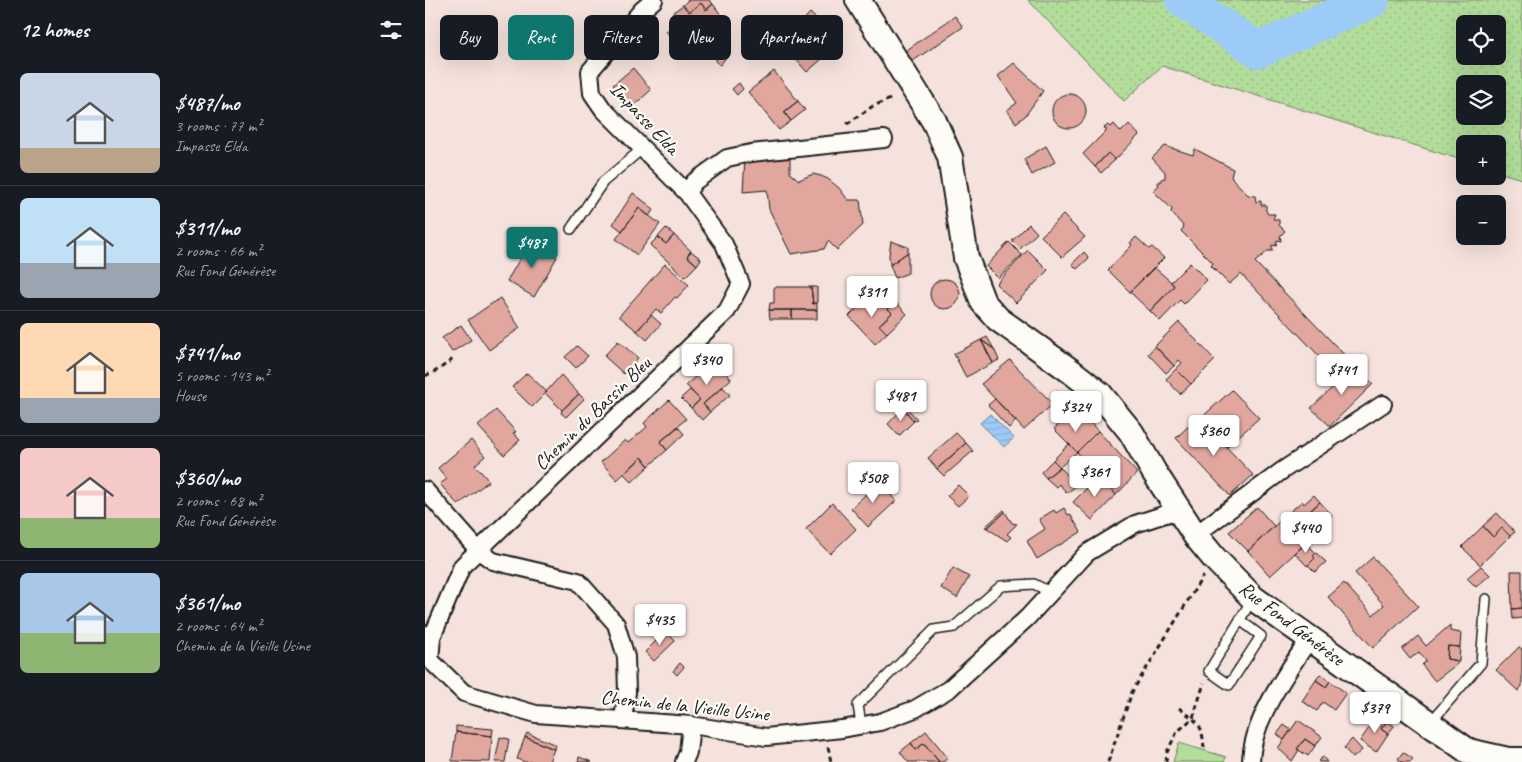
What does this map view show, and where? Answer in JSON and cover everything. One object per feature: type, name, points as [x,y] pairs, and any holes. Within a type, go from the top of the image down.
[{"type":"street","name":"Impasse Elda","points":[[654,0],[630,23],[590,72],[592,93],[603,109],[687,192]]},
{"type":"street","name":"Rue Fond Générèse","points":[[858,0],[915,88],[934,121],[950,157],[966,258],[983,302],[998,319],[1100,394],[1131,432],[1195,535],[1214,558],[1253,598],[1473,756],[1522,760]]},
{"type":"street","points":[[687,192],[694,182],[727,158],[751,153],[884,139]]},
{"type":"street","name":"Chemin du Bassin Bleu","points":[[429,635],[462,566],[727,311],[741,284],[724,244],[687,192]]},
{"type":"street","points":[[1195,535],[1283,470],[1383,404]]},
{"type":"street","points":[[425,490],[479,551],[493,561],[577,581],[616,624],[626,657],[627,692],[623,720]]},
{"type":"street","name":"Chemin de la Vieille Usine","points":[[429,635],[430,660],[464,692],[536,714],[691,725],[766,737],[880,722],[915,709],[949,689],[1027,618],[1087,553],[1135,524],[1178,510]]},
{"type":"street","points":[[1251,762],[1251,751],[1267,704],[1309,638]]},
{"type":"street","points":[[684,762],[688,752],[691,725]]},
{"type":"lane","points":[[571,229],[603,182],[643,148]]},
{"type":"lane","points":[[861,725],[858,705],[934,630],[954,627],[1001,586],[1034,584],[1051,592]]},
{"type":"lane","points":[[1240,620],[1261,636],[1229,685],[1209,671],[1253,598]]},
{"type":"lane","points":[[1429,724],[1481,663],[1486,598]]},
{"type":"path","points":[[825,146],[838,130],[873,106],[915,88]]},
{"type":"path","points":[[425,376],[438,370],[453,359]]},
{"type":"path","points":[[1108,762],[1132,692],[1214,558]]},
{"type":"path","points":[[1167,762],[1167,752],[1177,732],[1193,718],[1209,671]]},
{"type":"path","points":[[1179,708],[1193,718],[1203,729],[1204,748]]},
{"type":"green space","points":[[1028,0],[1522,0],[1522,179],[1506,174],[1506,135],[1456,135],[1456,158],[1162,66],[1124,101]]},
{"type":"green space","points":[[1179,743],[1226,757],[1224,762],[1173,762]]},
{"type":"water","points":[[990,414],[1014,438],[1004,447],[980,423]]},
{"type":"building","points":[[688,0],[709,0],[713,4],[706,10],[701,3],[689,12],[683,5]]},
{"type":"building","points":[[701,3],[706,10],[713,4],[721,15],[674,15],[672,13],[683,5],[689,12]]},
{"type":"building","points":[[955,16],[963,27],[910,63],[904,52]]},
{"type":"building","points":[[716,60],[724,60],[720,65]]},
{"type":"building","points":[[797,60],[821,60],[807,72]]},
{"type":"building","points":[[1014,63],[1043,91],[1025,116],[1016,123],[1007,110],[1017,103],[998,76]]},
{"type":"building","points":[[633,68],[651,90],[632,107],[613,85]]},
{"type":"building","points":[[774,71],[798,101],[784,112],[791,121],[779,130],[748,92]]},
{"type":"building","points":[[739,83],[743,89],[737,95],[732,89]]},
{"type":"building","points":[[1069,94],[1081,99],[1086,111],[1081,123],[1069,128],[1057,123],[1052,111],[1057,99]]},
{"type":"building","points":[[798,101],[805,110],[791,121],[784,112]]},
{"type":"building","points":[[1114,124],[1121,132],[1129,124],[1139,135],[1115,160],[1108,153],[1095,167],[1083,154],[1107,130],[1104,128]]},
{"type":"building","points":[[1046,146],[1055,162],[1032,175],[1024,159]]},
{"type":"building","points":[[1165,146],[1193,155],[1195,149],[1233,169],[1231,177],[1248,195],[1255,196],[1256,202],[1261,201],[1261,205],[1266,205],[1268,214],[1275,214],[1273,219],[1279,220],[1279,225],[1285,231],[1280,236],[1281,241],[1277,240],[1276,246],[1272,245],[1272,251],[1268,251],[1255,262],[1355,366],[1341,379],[1241,274],[1229,284],[1211,266],[1213,263],[1181,231],[1184,227],[1171,212],[1172,209],[1153,191],[1159,185],[1157,182],[1161,182],[1161,179],[1165,178],[1165,172],[1152,158]]},
{"type":"building","points":[[1108,153],[1115,160],[1101,173],[1095,167]]},
{"type":"building","points":[[790,157],[790,173],[799,180],[813,174],[821,176],[839,188],[848,200],[860,200],[863,225],[837,250],[828,241],[824,249],[791,254],[769,209],[767,190],[743,192],[745,158]]},
{"type":"building","points":[[633,193],[654,209],[649,216],[639,208],[622,231],[613,224]]},
{"type":"building","points":[[639,208],[660,224],[637,255],[616,239]]},
{"type":"building","points":[[1063,215],[1085,237],[1062,257],[1041,236]]},
{"type":"building","points":[[1029,224],[1037,233],[1020,249],[1012,241]]},
{"type":"building","points":[[666,228],[674,235],[666,244],[658,237]]},
{"type":"building","points":[[674,235],[691,251],[687,256],[697,265],[685,277],[650,245],[658,237],[666,244]]},
{"type":"building","points":[[1136,237],[1149,249],[1152,247],[1164,258],[1130,292],[1108,270],[1132,245],[1130,243]]},
{"type":"building","points":[[530,241],[557,257],[534,297],[507,281]]},
{"type":"building","points":[[891,241],[908,247],[908,252],[890,265],[889,255]]},
{"type":"building","points":[[1009,242],[1022,255],[998,278],[986,266]]},
{"type":"building","points":[[1028,250],[1048,270],[1016,303],[996,284]]},
{"type":"building","points":[[691,251],[701,259],[697,265],[687,256]]},
{"type":"building","points":[[908,252],[908,273],[895,278],[890,265]]},
{"type":"building","points":[[1084,252],[1089,258],[1077,269],[1072,264]]},
{"type":"building","points":[[1190,263],[1207,280],[1184,304],[1180,300],[1160,321],[1150,311],[1174,286],[1171,282]]},
{"type":"building","points":[[665,264],[689,285],[661,313],[656,309],[637,331],[619,316]]},
{"type":"building","points":[[1154,267],[1174,286],[1150,311],[1130,292]]},
{"type":"building","points":[[945,279],[955,284],[960,294],[955,304],[945,309],[935,304],[930,294],[935,284]]},
{"type":"building","points":[[774,287],[811,287],[813,304],[817,303],[817,310],[769,310],[770,303],[774,303]]},
{"type":"building","points":[[811,287],[817,287],[817,303],[813,304]]},
{"type":"building","points":[[873,293],[892,313],[879,325],[887,333],[875,344],[849,316]]},
{"type":"building","points":[[888,294],[907,314],[887,333],[879,325],[892,313],[878,299]]},
{"type":"building","points":[[500,298],[520,328],[489,350],[468,320]]},
{"type":"building","points":[[769,310],[792,310],[792,319],[770,319]]},
{"type":"building","points":[[792,310],[817,310],[817,319],[792,319]]},
{"type":"building","points":[[651,315],[661,324],[647,340],[637,331]]},
{"type":"building","points":[[1179,322],[1215,360],[1191,384],[1176,369],[1182,363],[1179,360],[1174,366],[1155,346]]},
{"type":"building","points":[[461,325],[471,340],[452,352],[442,338]]},
{"type":"building","points":[[987,337],[994,349],[981,340]]},
{"type":"building","points":[[981,340],[993,363],[966,377],[954,354]]},
{"type":"building","points":[[981,340],[994,349],[999,360],[993,363]]},
{"type":"building","points":[[618,341],[638,358],[624,374],[604,356]]},
{"type":"building","points":[[577,346],[588,356],[576,368],[565,357]]},
{"type":"building","points":[[1155,346],[1174,366],[1166,373],[1148,354]]},
{"type":"building","points":[[714,360],[731,379],[703,404],[710,412],[702,420],[691,408],[700,400],[686,385]]},
{"type":"building","points":[[1010,360],[1053,404],[1024,430],[981,384]]},
{"type":"building","points":[[1355,366],[1373,384],[1330,426],[1311,408]]},
{"type":"building","points":[[1176,369],[1191,384],[1180,394],[1166,379]]},
{"type":"building","points":[[527,373],[547,392],[532,407],[512,387]]},
{"type":"building","points":[[561,375],[579,394],[562,410],[545,393]]},
{"type":"building","points":[[723,387],[730,395],[710,412],[703,404]]},
{"type":"building","points":[[690,390],[700,400],[691,408],[681,398]]},
{"type":"building","points":[[1232,390],[1259,418],[1227,447],[1200,419]]},
{"type":"building","points":[[579,394],[584,399],[566,417],[561,413],[562,410]]},
{"type":"building","points":[[995,399],[1016,421],[1009,428],[988,405]]},
{"type":"building","points":[[669,400],[686,419],[660,442],[667,450],[649,466],[642,457],[617,480],[601,462],[625,440],[628,443],[647,427],[644,423]]},
{"type":"building","points":[[906,407],[917,419],[914,421],[903,408]]},
{"type":"building","points":[[903,408],[914,421],[899,436],[888,424]]},
{"type":"building","points":[[496,410],[516,432],[513,433],[520,440],[504,455],[478,426]]},
{"type":"building","points":[[1068,416],[1077,427],[1086,418],[1098,431],[1077,452],[1054,429]]},
{"type":"building","points":[[1198,417],[1253,475],[1230,496],[1176,438]]},
{"type":"building","points":[[678,427],[684,434],[667,450],[660,442]]},
{"type":"building","points":[[1098,431],[1137,473],[1116,495],[1077,452]]},
{"type":"building","points":[[956,433],[966,443],[937,469],[928,458]]},
{"type":"building","points":[[471,440],[485,456],[475,465],[489,481],[458,505],[440,484],[447,479],[438,468]]},
{"type":"building","points":[[966,443],[973,451],[944,476],[937,469]]},
{"type":"building","points":[[1069,444],[1077,452],[1060,467],[1053,460]]},
{"type":"building","points":[[642,457],[649,466],[632,482],[624,474]]},
{"type":"building","points":[[1053,460],[1060,467],[1046,478],[1041,472]]},
{"type":"building","points":[[1060,467],[1077,485],[1067,493],[1059,484],[1056,487],[1046,478]]},
{"type":"building","points":[[1099,476],[1116,495],[1092,520],[1073,502]]},
{"type":"building","points":[[879,482],[896,501],[868,527],[851,508]]},
{"type":"building","points":[[958,485],[969,496],[958,506],[947,496]]},
{"type":"building","points":[[1314,495],[1320,502],[1310,511],[1325,525],[1306,543],[1282,519],[1302,501],[1304,504]]},
{"type":"building","points":[[1320,502],[1332,515],[1324,523],[1310,511]]},
{"type":"building","points":[[832,503],[856,529],[830,554],[806,529]]},
{"type":"building","points":[[1257,507],[1274,526],[1248,551],[1229,532]]},
{"type":"building","points":[[1064,508],[1081,532],[1037,559],[1027,541],[1045,529],[1039,519],[1054,510],[1056,513]]},
{"type":"building","points":[[1004,510],[1005,512],[987,528],[985,527]]},
{"type":"building","points":[[1005,512],[1012,523],[1017,524],[1007,534],[1011,537],[1007,541],[987,528]]},
{"type":"building","points":[[1497,513],[1515,532],[1510,536],[1502,528],[1493,537],[1483,526]]},
{"type":"building","points":[[1282,519],[1306,543],[1270,576],[1248,551]]},
{"type":"building","points":[[1483,526],[1493,537],[1502,528],[1510,536],[1480,565],[1462,547]]},
{"type":"building","points":[[1306,543],[1316,553],[1313,556],[1315,558],[1307,566],[1295,553]]},
{"type":"building","points":[[1316,553],[1326,562],[1315,572],[1308,565],[1315,558],[1313,556]]},
{"type":"building","points":[[1373,557],[1418,606],[1373,648],[1328,597],[1344,583],[1373,615],[1384,605],[1355,573]]},
{"type":"building","points":[[1481,566],[1490,575],[1476,587],[1467,578]]},
{"type":"building","points":[[953,568],[969,577],[957,598],[941,588]]},
{"type":"building","points":[[1511,571],[1522,571],[1522,608],[1512,609]]},
{"type":"building","points":[[1522,608],[1522,618],[1513,619],[1512,609]]},
{"type":"building","points":[[1450,625],[1450,631],[1461,633],[1460,647],[1448,646],[1447,659],[1459,661],[1435,681],[1422,665],[1426,661],[1419,652],[1410,659],[1402,649],[1418,636],[1426,646]]},
{"type":"building","points":[[666,631],[675,641],[654,661],[645,652]]},
{"type":"building","points":[[1448,646],[1460,647],[1459,661],[1447,659]]},
{"type":"building","points":[[1519,647],[1522,649],[1522,686],[1518,691],[1496,670]]},
{"type":"building","points":[[680,663],[684,667],[677,675],[673,671]]},
{"type":"building","points":[[1320,674],[1330,681],[1326,687],[1316,680]]},
{"type":"building","points":[[1316,680],[1326,687],[1330,681],[1346,693],[1334,710],[1323,702],[1317,711],[1302,701]]},
{"type":"building","points":[[1378,715],[1387,721],[1381,729],[1388,734],[1376,752],[1360,741]]},
{"type":"building","points":[[1298,720],[1322,737],[1315,746],[1305,739],[1297,749],[1299,750],[1292,761],[1278,748]]},
{"type":"building","points":[[1387,721],[1394,726],[1388,734],[1381,729]]},
{"type":"building","points":[[1284,725],[1291,730],[1284,740],[1277,734]]},
{"type":"building","points":[[456,726],[493,729],[492,736],[456,732]]},
{"type":"building","points":[[926,731],[948,758],[943,762],[939,762],[924,743],[916,750],[911,743]]},
{"type":"building","points":[[456,732],[492,736],[490,762],[452,761]]},
{"type":"building","points":[[527,733],[556,745],[554,749],[525,737]]},
{"type":"building","points":[[500,737],[509,739],[505,762],[495,762]]},
{"type":"building","points":[[525,737],[554,749],[549,762],[525,762],[517,759]]},
{"type":"building","points":[[1305,739],[1315,746],[1308,756],[1297,749]]},
{"type":"building","points":[[1352,739],[1362,750],[1353,758],[1344,748]]},
{"type":"building","points":[[911,743],[916,750],[924,743],[939,762],[908,762],[900,752]]},
{"type":"building","points":[[1403,752],[1413,759],[1411,762],[1402,762],[1398,759]]},
{"type":"building","points":[[579,757],[592,762],[578,762]]},
{"type":"building","points":[[1323,757],[1327,762],[1318,761]]},
{"type":"waterway","points":[[1183,0],[1258,50],[1372,0]]}]
